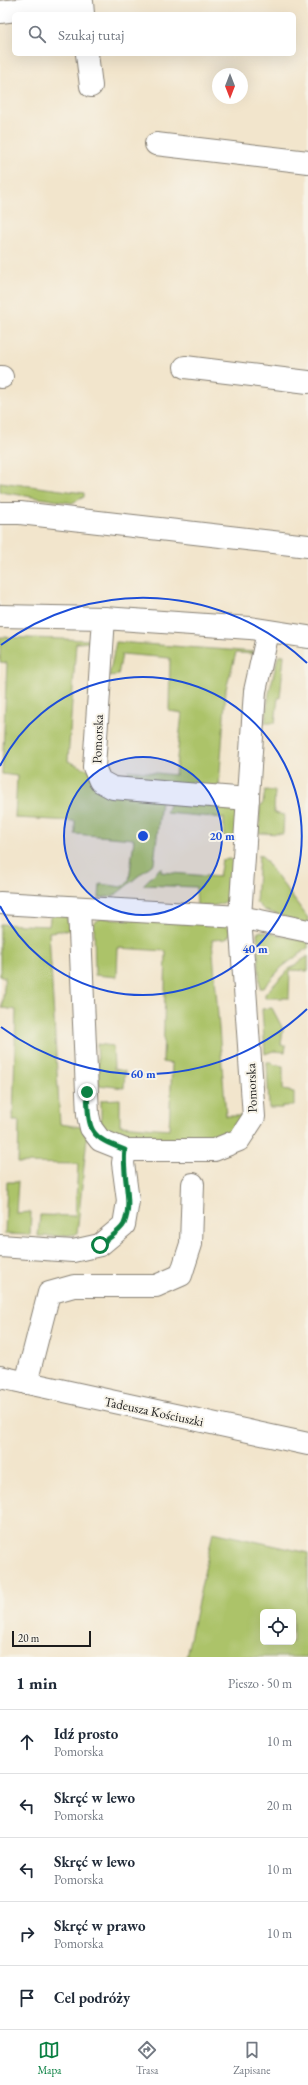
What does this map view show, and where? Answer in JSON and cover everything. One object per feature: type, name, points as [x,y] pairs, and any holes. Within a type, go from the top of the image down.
[{"type":"street","points":[[0,12],[82,5]]},
{"type":"street","points":[[87,56],[91,86]]},
{"type":"street","points":[[156,144],[308,162]]},
{"type":"street","points":[[185,367],[308,382]]},
{"type":"street","points":[[7,511],[308,546]]},
{"type":"street","points":[[0,616],[104,618],[250,628],[308,637]]},
{"type":"street","name":"Pomorska","points":[[104,618],[94,767],[100,781],[113,788],[248,800]]},
{"type":"street","name":"Pomorska","points":[[79,908],[88,1115],[91,1128],[100,1140],[125,1150],[214,1150],[239,1140],[254,1117],[240,917],[255,691],[268,632]]},
{"type":"street","points":[[0,903],[240,917],[308,931]]},
{"type":"street","points":[[0,1246],[73,1251],[100,1245],[124,1225],[128,1201],[123,1163],[125,1150]]},
{"type":"street","points":[[26,1383],[49,1293],[74,1286],[156,1286],[181,1275],[191,1244],[193,1184]]},
{"type":"street","name":"Tadeusza Kościuszki","points":[[0,1377],[308,1444]]},
{"type":"green space","points":[[0,482],[84,493],[84,497],[72,503],[0,492]]},
{"type":"green space","points":[[0,637],[93,640],[94,642],[76,643],[68,761],[161,801],[154,863],[114,896],[99,898],[100,884],[122,887],[129,881],[134,839],[75,834],[75,821],[15,818],[17,776],[2,774],[7,663],[0,662]]},
{"type":"green space","points":[[116,642],[256,652],[254,654],[236,653],[226,689],[219,786],[130,784],[128,770],[175,775],[182,713],[169,711],[170,658],[122,654],[118,675],[109,676]]},
{"type":"green space","points":[[284,655],[280,698],[278,698],[275,723],[265,723],[269,693],[278,657]]},
{"type":"green space","points":[[265,790],[275,791],[274,813],[284,815],[283,834],[259,833],[260,806],[263,803]]},
{"type":"green space","points":[[170,801],[236,807],[239,813],[235,838],[224,837],[224,818],[166,813]]},
{"type":"green space","points":[[259,855],[262,856],[308,918],[308,925],[264,910],[256,902]]},
{"type":"green space","points":[[230,859],[234,862],[234,894],[222,904],[197,906],[196,887],[143,885],[161,867],[161,872],[219,877],[222,860]]},
{"type":"green space","points":[[51,910],[65,911],[70,930],[49,932],[60,1124],[81,1127],[87,1137],[77,1234],[63,1236],[38,1236],[40,1215],[75,1216],[78,1164],[18,1163],[19,1121],[13,1121],[16,1010],[2,1008],[5,977],[0,976],[0,924],[49,926]]},
{"type":"green space","points":[[101,918],[226,924],[231,933],[226,939],[212,940],[226,1116],[242,1116],[243,1125],[221,1139],[134,1142],[108,1136],[101,1123],[101,1100],[120,1099],[120,1125],[169,1129],[172,1064],[163,1062],[166,951],[118,948],[117,977],[95,975],[94,923]]},
{"type":"green space","points":[[261,931],[308,942],[308,948],[282,967],[263,988],[260,988],[257,933]]},
{"type":"green space","points":[[308,956],[308,971],[290,970],[289,998],[265,998],[265,994],[289,969]]},
{"type":"green space","points":[[272,1008],[283,1029],[281,1045],[286,1046],[285,1052],[273,1051],[265,1054],[262,1009]]},
{"type":"green space","points":[[97,1044],[113,1046],[114,1069],[125,1071],[124,1088],[99,1085]]},
{"type":"green space","points":[[267,1062],[272,1062],[272,1064],[283,1066],[283,1090],[294,1092],[294,1106],[269,1108]]},
{"type":"green space","points":[[7,1182],[18,1182],[16,1213],[31,1212],[30,1235],[5,1234]]},
{"type":"green space","points":[[213,1532],[308,1553],[308,1657],[186,1657]]},
{"type":"route","points":[[87,1092],[88,1115],[91,1128],[100,1140],[125,1150],[123,1163],[128,1201],[124,1225],[100,1245]]}]
